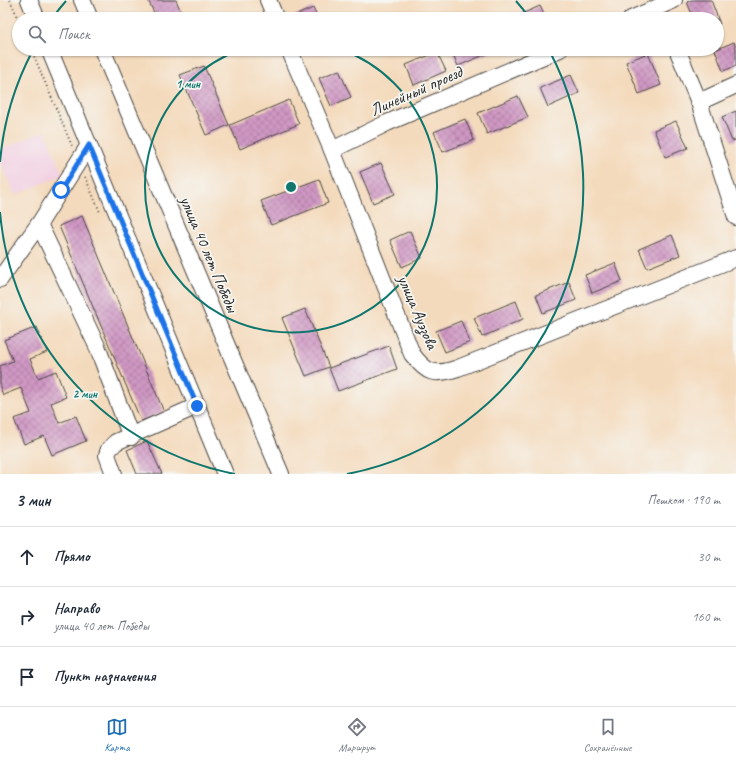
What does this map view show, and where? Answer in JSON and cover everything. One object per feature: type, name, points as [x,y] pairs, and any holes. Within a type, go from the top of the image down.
[{"type":"street","points":[[29,0],[33,12]]},
{"type":"street","points":[[82,0],[87,12]]},
{"type":"street","points":[[268,0],[273,12]]},
{"type":"street","points":[[660,9],[674,0]]},
{"type":"street","points":[[52,56],[225,474]]},
{"type":"street","name":"улица 40 лет Победы","points":[[105,56],[281,474]]},
{"type":"street","name":"улица Ауэзова","points":[[292,56],[332,150],[412,354],[422,367],[430,372],[444,373],[458,368],[736,258]]},
{"type":"street","name":"Линейный проезд","points":[[332,150],[386,123],[544,56]]},
{"type":"street","points":[[680,56],[699,102],[736,217]]},
{"type":"street","points":[[699,102],[736,85]]},
{"type":"street","points":[[0,279],[39,224],[89,145]]},
{"type":"street","points":[[39,224],[97,346],[131,437]]},
{"type":"street","points":[[114,474],[107,454],[108,449],[116,442],[131,437],[197,406]]},
{"type":"path","points":[[10,0],[15,12]]},
{"type":"shaded area","points":[[45,131],[63,175],[15,195],[0,161],[0,150]]},
{"type":"building","points":[[148,0],[176,0],[181,12],[154,12]]},
{"type":"building","points":[[692,0],[711,0],[716,12],[691,12],[687,2]]},
{"type":"building","points":[[540,6],[543,12],[526,12]]},
{"type":"building","points":[[313,8],[315,12],[304,12]]},
{"type":"building","points":[[734,42],[736,48],[736,66],[723,71],[717,56],[724,56],[724,46]]},
{"type":"building","points":[[427,56],[439,56],[446,71],[414,85],[406,65]]},
{"type":"building","points":[[454,56],[482,56],[458,66]]},
{"type":"building","points":[[641,56],[649,56],[661,85],[639,94],[626,62]]},
{"type":"building","points":[[204,66],[229,125],[206,135],[180,75]]},
{"type":"building","points":[[339,70],[351,97],[331,106],[319,78]]},
{"type":"building","points":[[571,75],[579,93],[548,107],[540,88]]},
{"type":"building","points":[[518,96],[528,117],[487,134],[478,113]]},
{"type":"building","points":[[289,100],[299,124],[240,149],[230,125]]},
{"type":"building","points":[[736,111],[736,140],[732,141],[722,117]]},
{"type":"building","points":[[465,119],[474,140],[443,152],[434,132]]},
{"type":"building","points":[[676,121],[688,148],[665,157],[654,130]]},
{"type":"building","points":[[381,163],[395,194],[373,203],[360,172]]},
{"type":"building","points":[[319,179],[328,203],[271,225],[261,201]]},
{"type":"building","points":[[82,216],[164,412],[141,421],[59,226]]},
{"type":"building","points":[[410,231],[422,258],[402,267],[390,240]]},
{"type":"building","points":[[672,235],[680,255],[647,268],[639,249]]},
{"type":"building","points":[[615,263],[622,281],[592,293],[585,275]]},
{"type":"building","points":[[569,282],[576,300],[543,313],[536,295]]},
{"type":"building","points":[[516,301],[523,319],[482,337],[474,318]]},
{"type":"building","points":[[305,309],[329,367],[306,376],[282,318]]},
{"type":"building","points":[[461,321],[470,342],[445,352],[436,331]]},
{"type":"building","points":[[37,327],[47,352],[30,359],[38,378],[56,371],[66,397],[51,403],[59,423],[76,416],[86,441],[52,455],[44,436],[24,444],[14,419],[31,413],[21,388],[3,395],[0,387],[0,366],[13,361],[4,340]]},
{"type":"building","points":[[389,346],[397,369],[338,391],[329,368]]},
{"type":"building","points":[[147,441],[162,474],[137,474],[127,450]]},
{"type":"route","points":[[61,190],[89,145],[197,406]]}]
